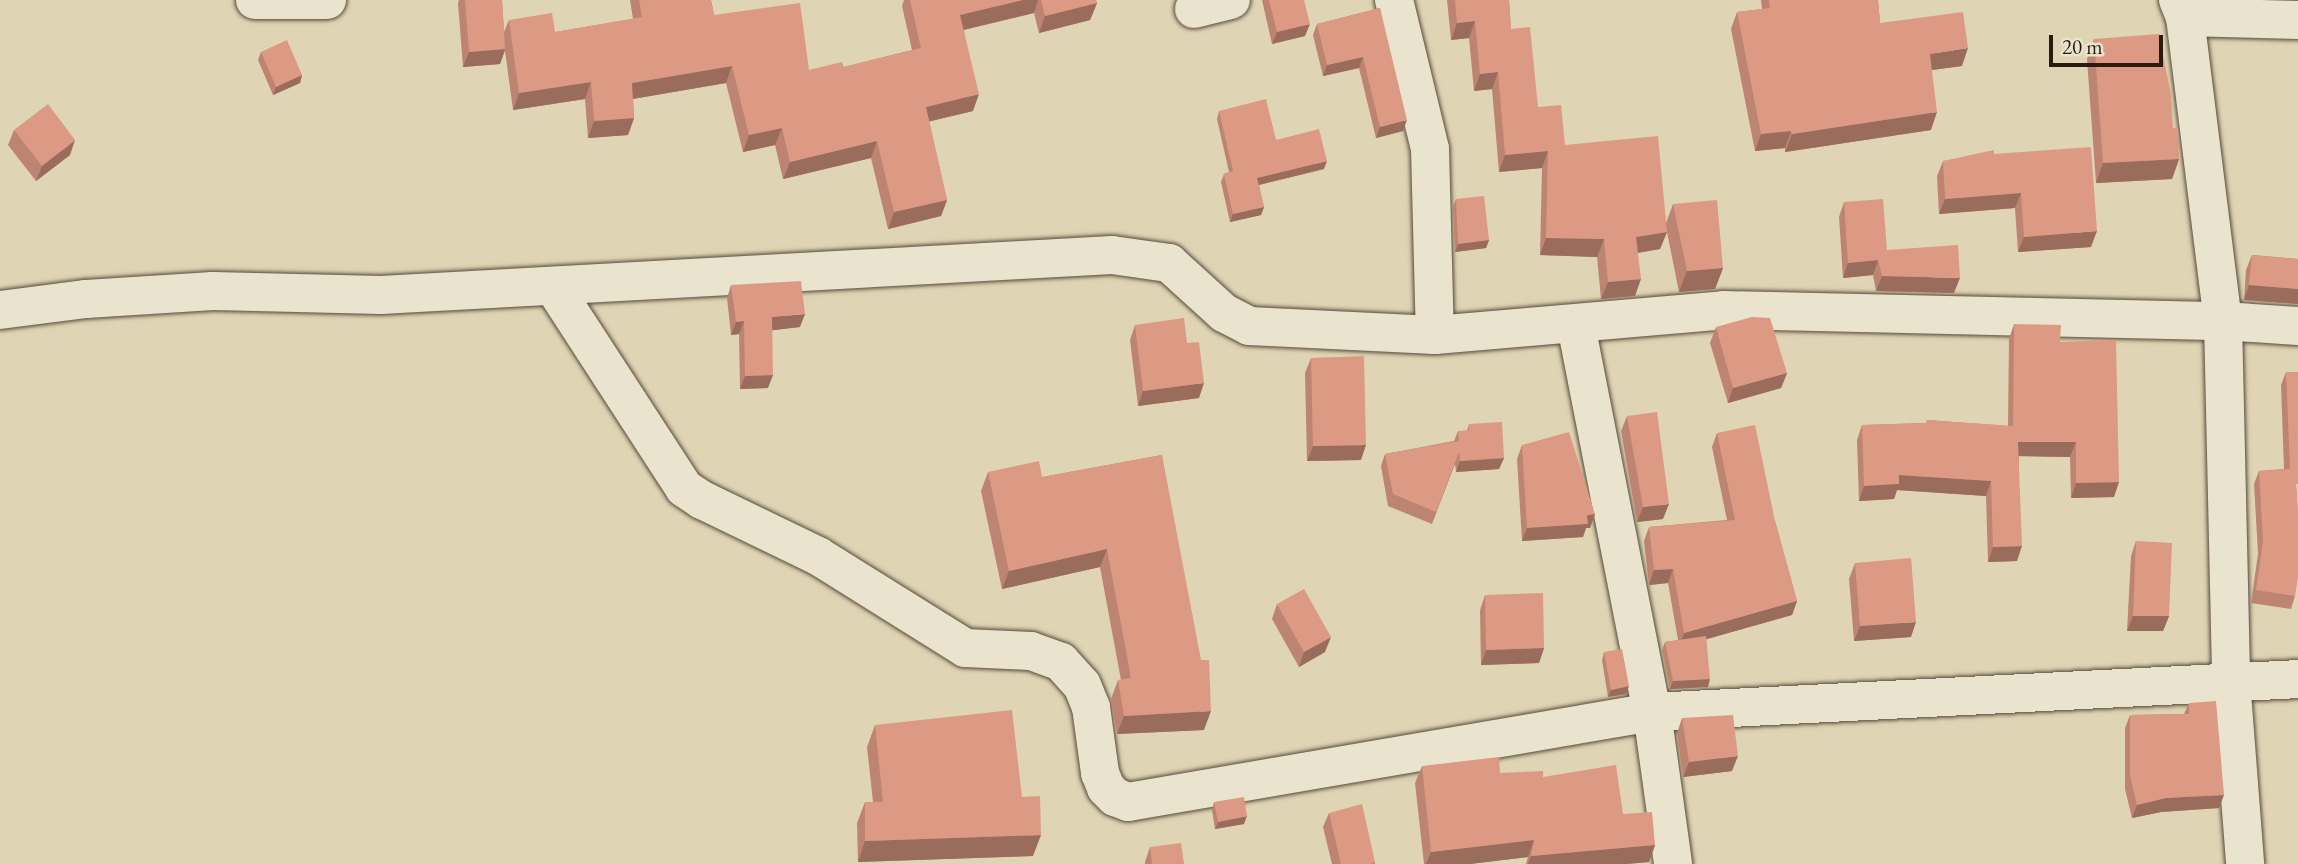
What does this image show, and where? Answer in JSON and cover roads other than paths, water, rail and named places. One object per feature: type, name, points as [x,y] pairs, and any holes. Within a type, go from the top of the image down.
[{"type":"street","points":[[255,0],[327,0]]},
{"type":"street","points":[[1195,9],[1231,0]]},
{"type":"street","points":[[1394,0],[1430,149],[1435,335]]},
{"type":"street","points":[[2245,864],[2231,680],[2223,321],[2182,9],[2298,20]]},
{"type":"street","points":[[0,310],[86,299],[213,291],[381,295],[1112,255],[1169,263],[1224,313],[1249,326],[1435,335],[1576,325],[1724,310],[2223,321],[2298,326]]},
{"type":"street","points":[[554,286],[684,488],[702,500],[818,556],[965,648],[1031,651],[1061,662],[1082,685],[1091,707],[1100,773],[1106,788],[1115,797],[1128,802],[1652,712],[2231,680],[2298,679]]},
{"type":"street","points":[[1576,325],[1652,712],[1673,864]]}]
